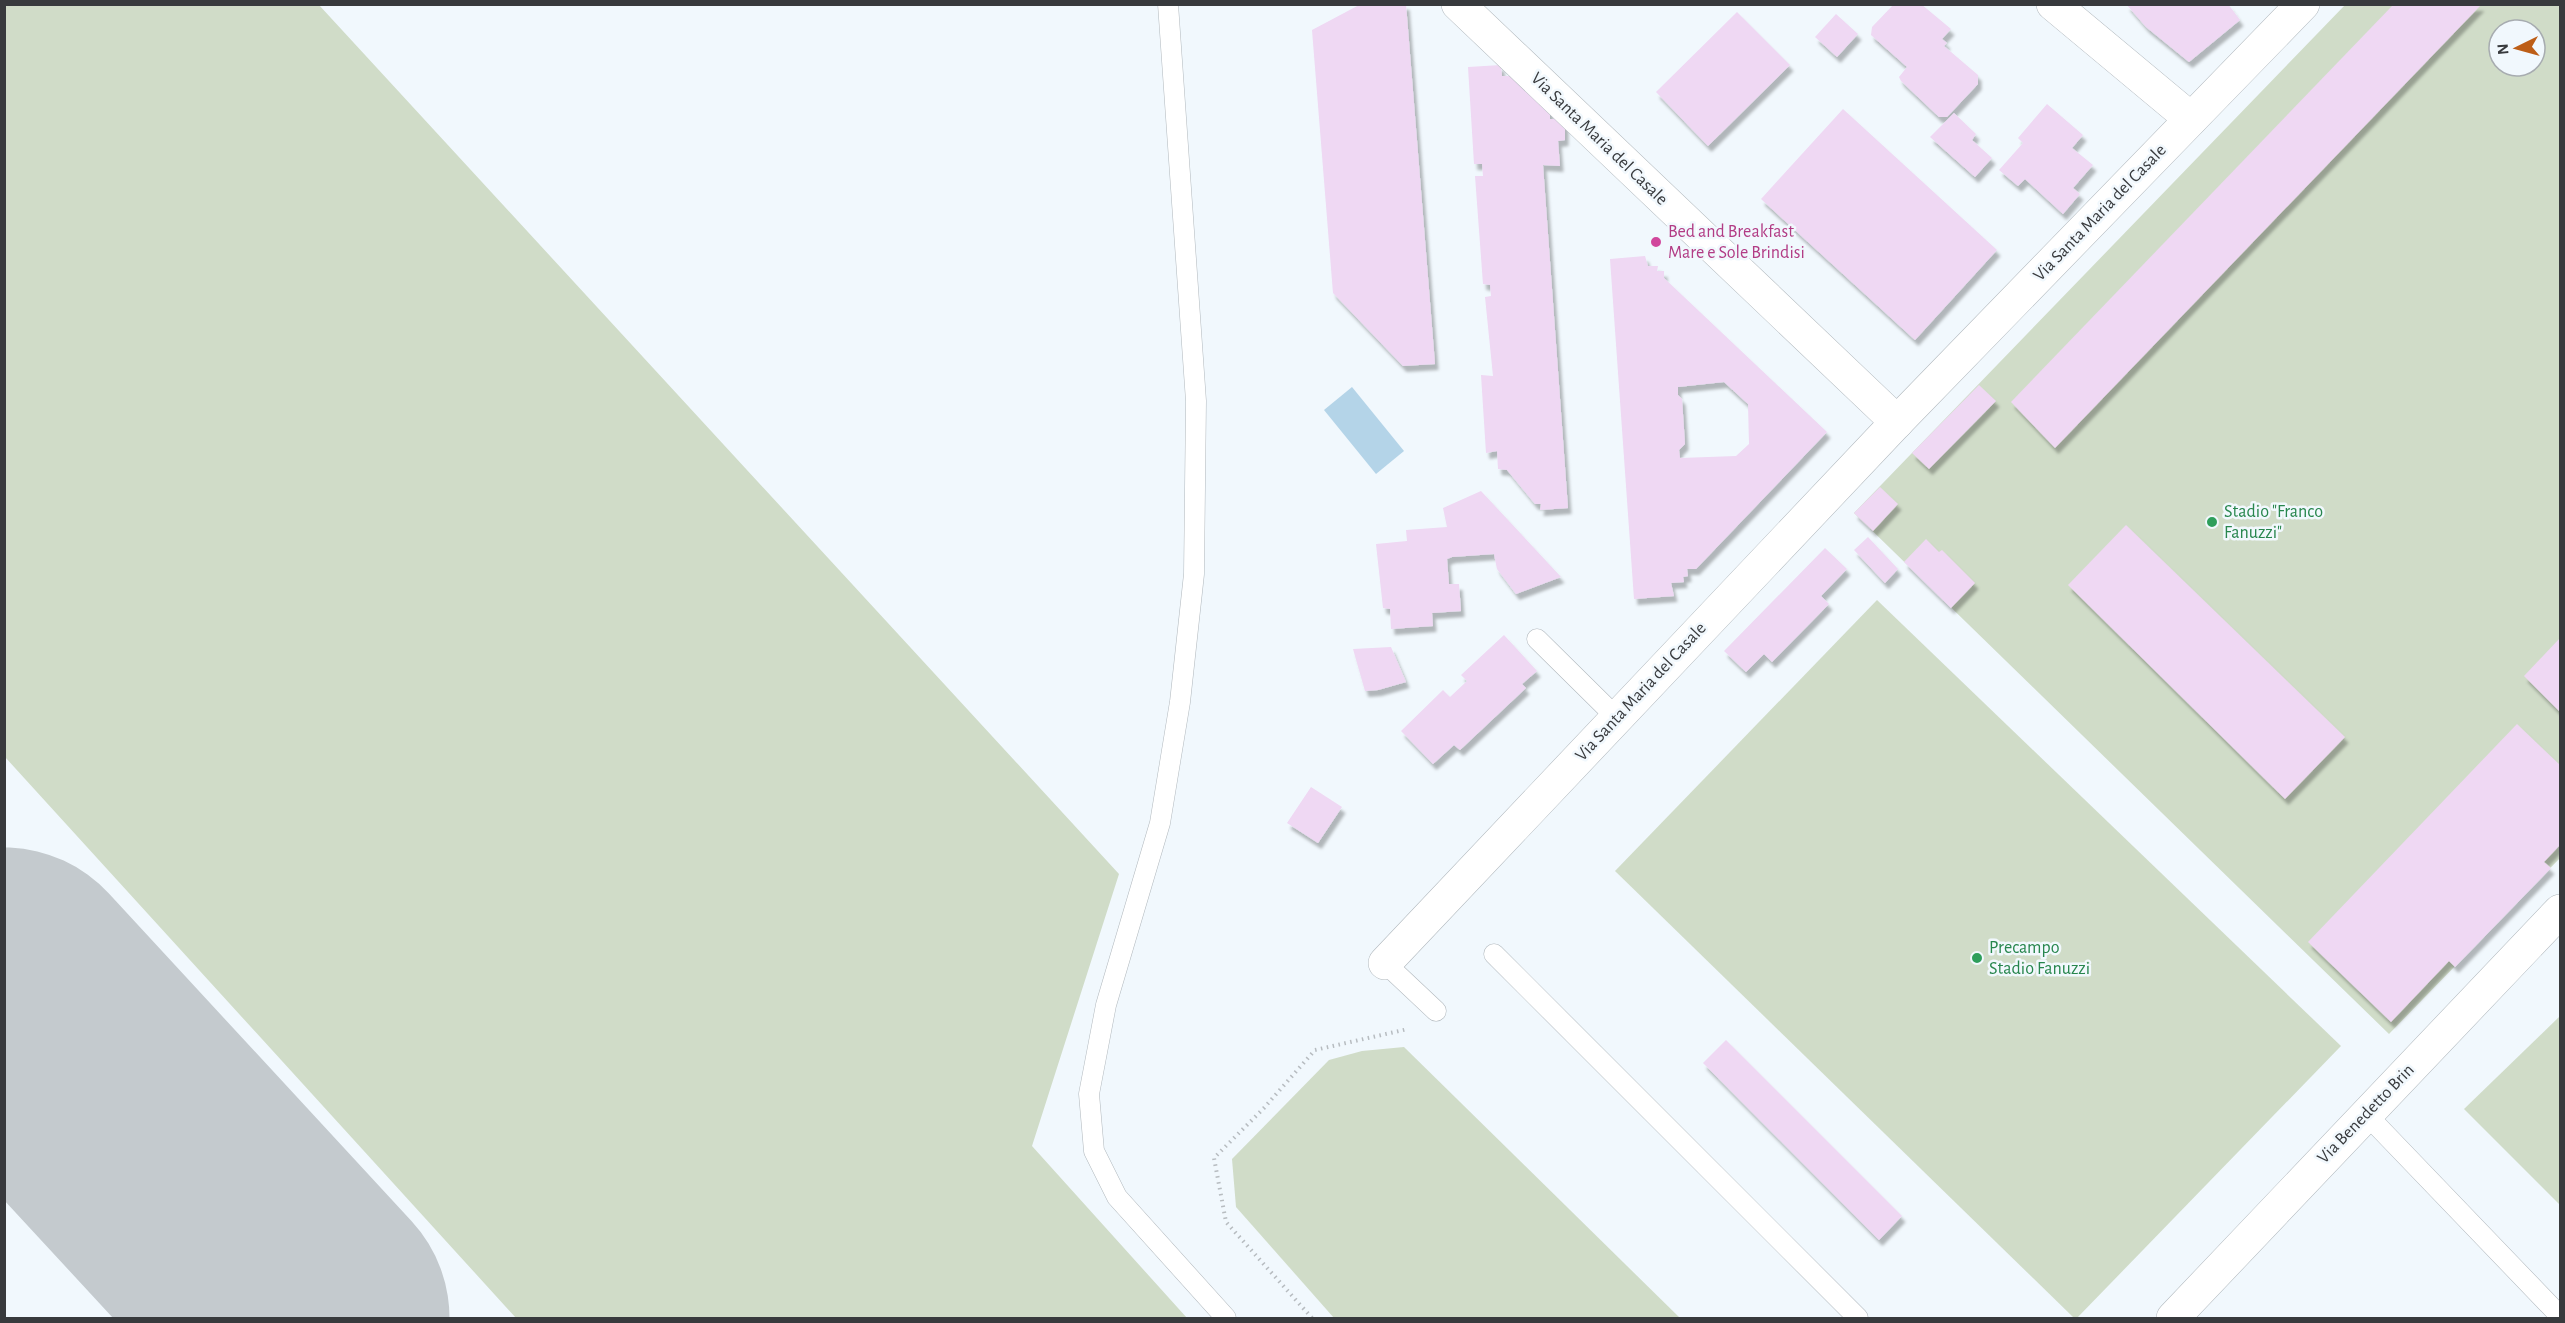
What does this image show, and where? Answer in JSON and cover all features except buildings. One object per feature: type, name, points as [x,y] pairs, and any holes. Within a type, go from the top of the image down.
[{"type":"street","name":"Via Santa Maria del Casale","points":[[1458,4],[1897,422]]},
{"type":"street","points":[[2053,4],[2191,119]]},
{"type":"street","name":"Via Santa Maria del Casale","points":[[1385,963],[1897,422],[2303,4]]},
{"type":"street","name":"Via Benedetto Brin","points":[[2173,1318],[2560,911]]},
{"type":"lane","points":[[1168,4],[1196,401],[1194,574],[1180,702],[1160,823],[1106,1005],[1089,1095],[1094,1151],[1117,1197],[1226,1318]]},
{"type":"lane","points":[[1537,639],[1617,718]]},
{"type":"lane","points":[[1494,954],[1858,1318]]},
{"type":"lane","points":[[1385,963],[1436,1011]]},
{"type":"lane","points":[[2366,1114],[2560,1316]]},
{"type":"path","points":[[1312,1318],[1226,1222],[1214,1158],[1264,1108],[1315,1050],[1413,1027]]},
{"type":"green space","points":[[5,4],[319,5],[1119,874],[1032,1146],[1187,1318],[516,1318],[5,757]]},
{"type":"green space","name":"Stadio \"Franco Fanuzzi\"","points":[[2345,5],[2560,5],[2560,858],[2389,1034],[1854,513]]},
{"type":"green space","name":"Precampo Stadio Fanuzzi","points":[[1877,600],[2341,1046],[2077,1318],[2074,1318],[1615,871]]},
{"type":"green space","points":[[2560,1016],[2560,1205],[2464,1109]]},
{"type":"green space","points":[[1404,1047],[1680,1318],[1334,1318],[1236,1207],[1232,1159],[1329,1060],[1362,1051]]},
{"type":"water","points":[[1352,387],[1404,451],[1376,474],[1324,410]]},
{"type":"taxiway","points":[[104,1097],[132,1166],[172,1318]]},
{"type":"runway","points":[[4,990],[307,1318]]},
{"type":"place","name":"Bed and Breakfast Mare e Sole Brindisi","points":[[1656,242]]},
{"type":"place","name":"Stadio \"Franco Fanuzzi\"","points":[[2212,522]]},
{"type":"place","name":"Precampo Stadio Fanuzzi","points":[[1977,958]]}]
